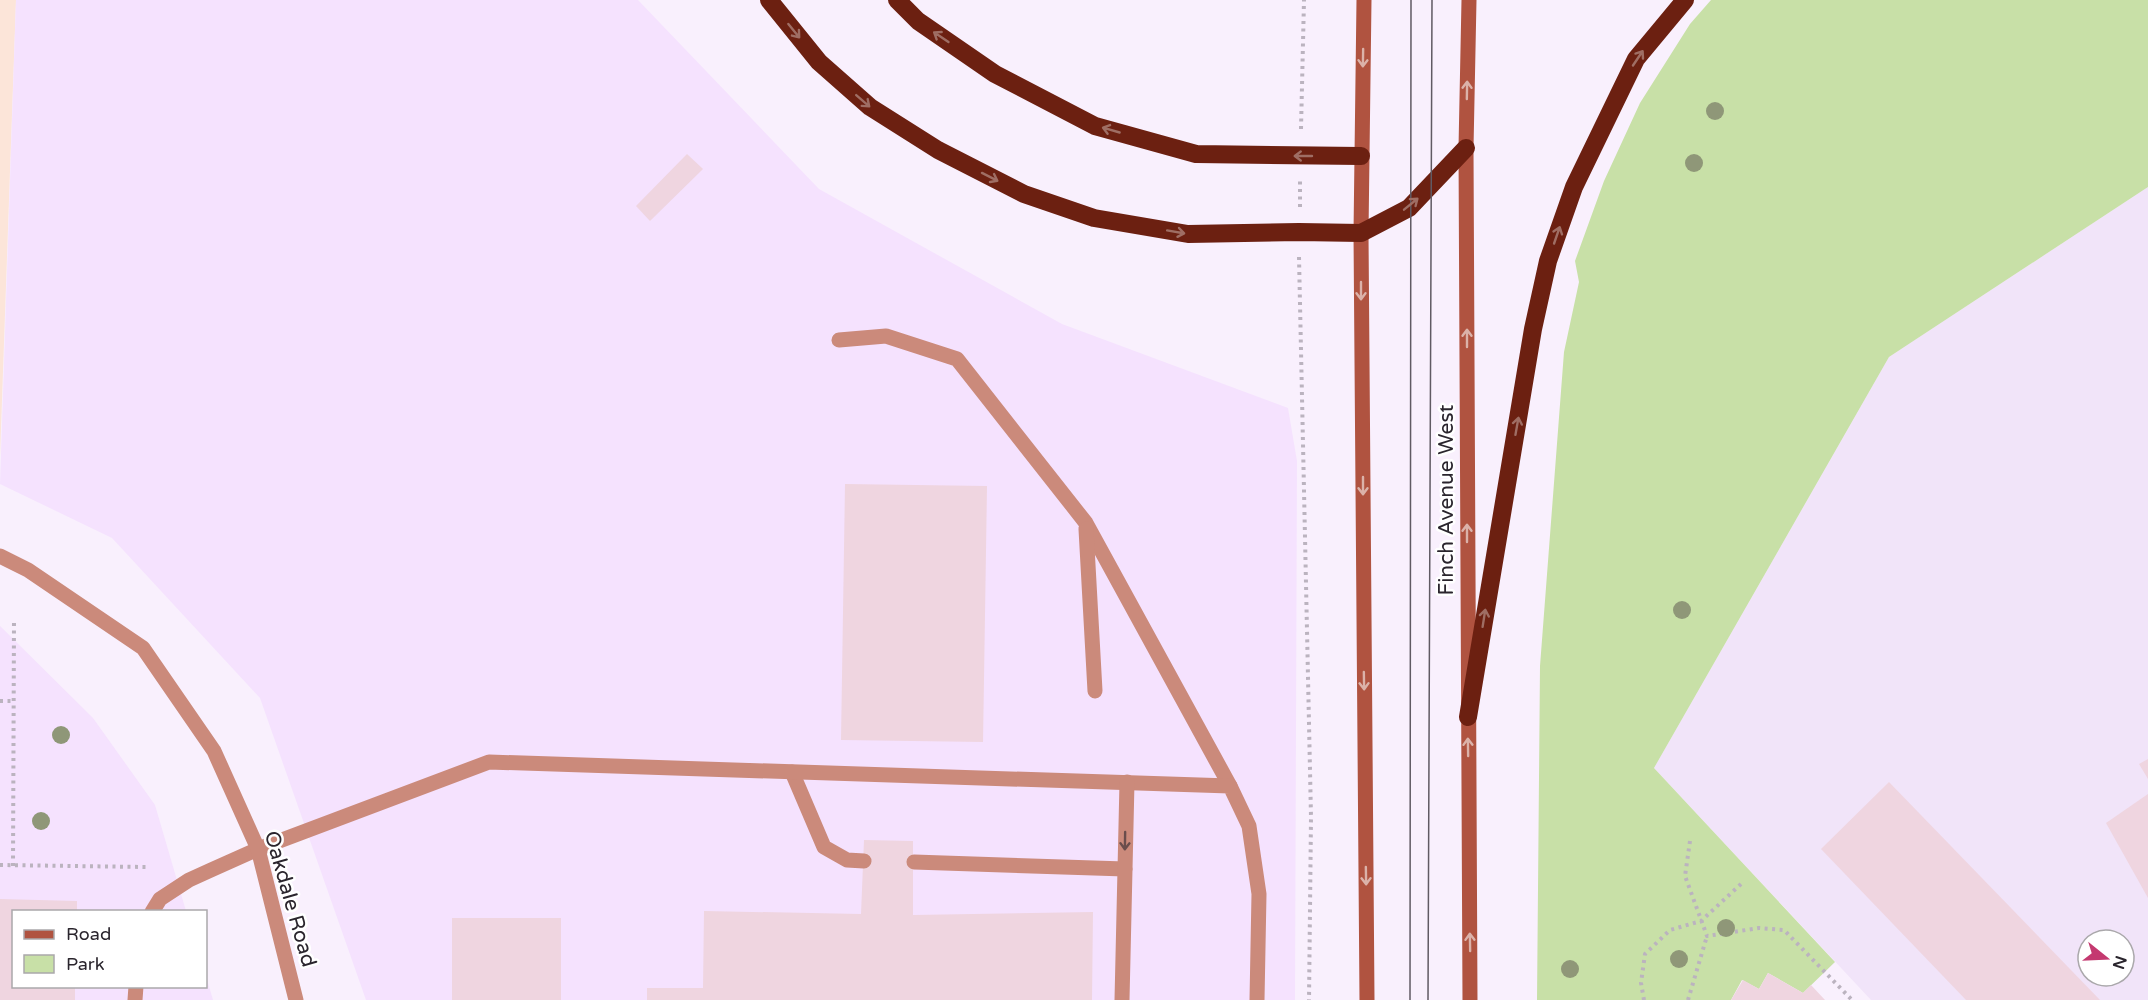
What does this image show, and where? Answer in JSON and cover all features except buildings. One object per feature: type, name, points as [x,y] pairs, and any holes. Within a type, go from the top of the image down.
[{"type":"highway","points":[[769,0],[819,62],[870,107],[938,150],[1023,194],[1094,218],[1188,234],[1360,233],[1409,208],[1466,148]]},
{"type":"highway","points":[[897,0],[918,21],[995,74],[1095,126],[1196,154],[1361,156]]},
{"type":"highway","points":[[1467,717],[1533,329],[1548,261],[1574,187],[1636,59],[1685,0]]},
{"type":"main road","points":[[1364,0],[1360,233],[1367,1000]]},
{"type":"main road","name":"Finch Avenue West","points":[[1469,0],[1466,148],[1470,1000]]},
{"type":"street","points":[[839,340],[886,336],[957,359],[1086,524],[1230,786],[1249,826],[1259,894],[1257,1000]]},
{"type":"street","points":[[1086,524],[1095,691]]},
{"type":"street","name":"Oakdale Road","points":[[0,556],[28,570],[143,648],[214,751],[258,849],[296,1000]]},
{"type":"street","points":[[153,910],[160,899],[189,880],[258,849],[489,762],[1230,786]]},
{"type":"street","points":[[792,772],[824,847],[847,860],[864,861]]},
{"type":"street","points":[[1122,1000],[1126,782]]},
{"type":"street","points":[[914,862],[1125,869]]},
{"type":"path","points":[[1304,0],[1298,290],[1311,817],[1309,1000]]},
{"type":"path","points":[[13,866],[14,619]]},
{"type":"path","points":[[0,701],[14,701]]},
{"type":"path","points":[[1688,1000],[1707,936],[1685,876],[1690,841]]},
{"type":"path","points":[[0,865],[146,867]]},
{"type":"path","points":[[1644,1000],[1641,983],[1645,954],[1670,930],[1701,921],[1741,884]]},
{"type":"path","points":[[1707,936],[1759,928],[1784,930],[1852,1000]]},
{"type":"shaded area","points":[[0,0],[16,0],[0,457]]},
{"type":"shaded area","points":[[16,0],[638,0],[819,189],[1062,324],[1288,408],[1297,461],[1295,1000],[366,1000],[260,698],[112,538],[0,484]]},
{"type":"shaded area","points":[[2148,187],[2148,1000],[1871,1000],[1654,768],[1889,357]]},
{"type":"shaded area","points":[[0,626],[93,718],[155,805],[186,910],[12,910],[12,988],[207,988],[207,979],[213,1000],[0,1000]]},
{"type":"green space","points":[[1711,0],[2148,0],[2148,187],[1889,357],[1654,768],[1835,962],[1803,993],[1768,973],[1759,989],[1742,980],[1731,1000],[1537,1000],[1540,666],[1564,352],[1579,282],[1575,261],[1604,181],[1640,103],[1690,24]]},
{"type":"tram line","points":[[1410,1000],[1411,0]]},
{"type":"tram line","points":[[1428,1000],[1432,0]]}]
